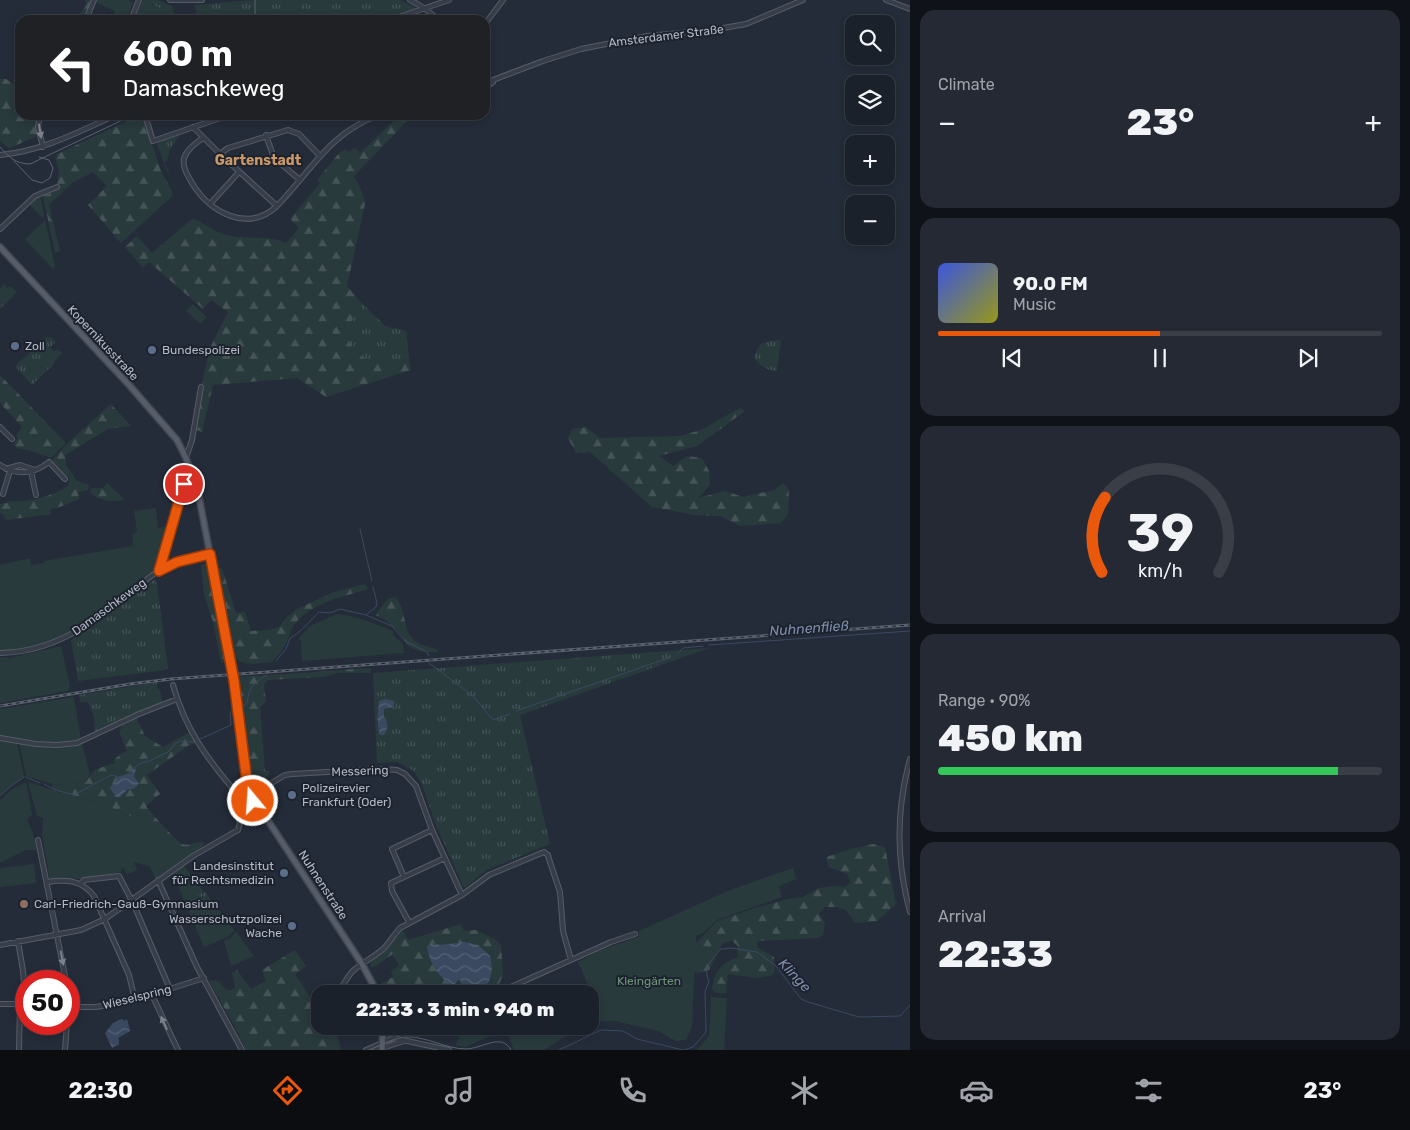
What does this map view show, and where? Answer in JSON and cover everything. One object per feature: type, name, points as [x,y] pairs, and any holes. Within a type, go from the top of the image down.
[{"type":"main road","name":"Kopernikusstraße","points":[[0,247],[130,386],[177,440],[186,458]]},
{"type":"main road","points":[[186,458],[198,492],[230,658],[248,789]]},
{"type":"main road","points":[[252,789],[255,793],[256,798],[250,803],[242,799],[243,791],[252,789]]},
{"type":"main road","name":"Nuhnenstraße","points":[[253,801],[272,827],[374,985]]},
{"type":"main road","points":[[380,1048],[382,1035]]},
{"type":"street","points":[[88,15],[94,0]]},
{"type":"street","points":[[133,15],[139,0]]},
{"type":"street","points":[[170,0],[202,0]]},
{"type":"street","points":[[410,0],[432,15]]},
{"type":"street","points":[[404,15],[449,0]]},
{"type":"street","points":[[490,17],[503,0]]},
{"type":"street","name":"Amsterdamer Straße","points":[[490,81],[542,61],[600,45],[647,36],[719,29],[746,24],[803,0]]},
{"type":"street","points":[[886,0],[910,8]]},
{"type":"street","name":"Amsterdamer Straße","points":[[490,84],[499,78]]},
{"type":"street","points":[[39,120],[38,127],[43,147]]},
{"type":"street","points":[[0,155],[27,152],[43,147],[105,120]]},
{"type":"street","points":[[147,120],[153,141],[214,120]]},
{"type":"street","points":[[203,138],[187,152],[184,159],[184,165],[195,187],[210,204],[231,216],[246,219],[260,217],[269,213],[333,141],[363,120]]},
{"type":"street","points":[[193,127],[277,206]]},
{"type":"street","points":[[220,154],[228,148],[285,130],[292,130],[304,138],[320,156]]},
{"type":"street","points":[[266,136],[274,158],[300,180]]},
{"type":"street","points":[[210,204],[239,172]]},
{"type":"street","points":[[0,230],[35,196],[57,188]]},
{"type":"street","points":[[186,458],[192,440],[201,386]]},
{"type":"street","points":[[0,426],[12,439]]},
{"type":"street","points":[[0,465],[8,470],[22,472],[33,471],[49,462],[65,479]]},
{"type":"street","points":[[3,494],[8,470]]},
{"type":"street","points":[[33,471],[36,495]]},
{"type":"street","name":"Damaschkeweg","points":[[159,571],[186,472]]},
{"type":"street","name":"Damaschkeweg","points":[[0,653],[32,650],[62,640],[95,619],[159,571],[177,562],[210,554]]},
{"type":"street","points":[[173,685],[177,699],[196,742],[234,790],[242,794]]},
{"type":"street","points":[[0,738],[36,744],[77,743],[177,699]]},
{"type":"street","points":[[910,759],[901,803],[899,837],[901,872],[910,912]]},
{"type":"street","name":"Messering","points":[[255,793],[285,775],[292,774],[381,769],[397,770],[406,774],[416,786],[432,830],[462,895]]},
{"type":"street","points":[[0,945],[81,930],[105,919],[132,901],[158,880],[238,830],[245,802]]},
{"type":"street","points":[[404,876],[392,849],[432,830]]},
{"type":"street","points":[[38,840],[64,970]]},
{"type":"street","points":[[344,985],[349,974],[384,948],[392,936],[409,922],[462,895],[489,875],[544,852],[550,859],[560,892],[563,930],[571,960]]},
{"type":"street","points":[[409,922],[390,886],[391,883],[445,858]]},
{"type":"street","points":[[80,884],[84,880],[117,875],[132,901],[170,989]]},
{"type":"street","points":[[47,882],[70,880],[89,889],[105,919],[129,975],[135,1000]]},
{"type":"street","points":[[158,880],[197,966],[242,1050]]},
{"type":"street","points":[[515,985],[635,934]]},
{"type":"street","points":[[18,941],[23,970]]},
{"type":"street","name":"Wieselspring","points":[[80,1007],[96,1007],[135,1000],[204,978]]},
{"type":"street","points":[[152,995],[178,1050]]},
{"type":"street","points":[[0,1004],[15,1004]]},
{"type":"street","points":[[19,1035],[19,1050]]},
{"type":"street","points":[[65,1050],[66,1035]]},
{"type":"street","points":[[386,1035],[448,1050]]},
{"type":"street","points":[[380,1048],[393,1038]]},
{"type":"street","points":[[366,1050],[408,1041]]},
{"type":"green space","points":[[84,0],[91,0],[87,13],[86,15],[79,15],[87,3]]},
{"type":"green space","points":[[96,0],[128,0],[133,3],[128,15],[113,15],[115,11],[95,2]]},
{"type":"green space","points":[[143,0],[158,0],[172,6],[175,15],[158,15],[160,8]]},
{"type":"green space","points":[[143,0],[160,8],[158,15],[136,15]]},
{"type":"green space","points":[[254,0],[400,0],[416,8],[396,15],[196,15],[195,5]]},
{"type":"green space","points":[[0,79],[6,79],[15,85],[15,120],[38,120],[37,136],[10,149],[0,141]]},
{"type":"green space","points":[[129,120],[144,120],[161,171],[173,193],[121,243],[88,205],[107,186],[93,172],[72,183],[49,205],[60,251],[55,253],[43,196],[56,191],[59,172],[55,155]]},
{"type":"green space","points":[[395,120],[408,120],[354,176],[362,192],[365,204],[347,286],[359,300],[347,336],[352,347],[365,359],[380,362],[409,359],[411,370],[326,397],[297,378],[213,385],[202,432],[192,428],[210,348],[228,312],[211,300],[203,309],[149,262],[143,268],[125,247],[137,236],[152,253],[192,219],[222,234],[272,239],[286,243],[299,228],[290,219],[320,183],[317,180],[339,153],[346,149],[348,152],[355,148],[360,153]]},
{"type":"green space","points":[[182,132],[170,149],[167,161],[165,162],[171,181],[156,142]]},
{"type":"green space","points":[[38,197],[41,198],[44,216],[42,218],[30,205]]},
{"type":"green space","points":[[45,220],[55,266],[53,269],[25,239]]},
{"type":"green space","points":[[4,284],[7,288],[10,286],[17,292],[0,309],[0,288]]},
{"type":"green space","points":[[359,300],[385,326],[406,331],[409,359],[372,361],[365,359],[352,347],[347,336]]},
{"type":"green space","points":[[193,304],[207,317],[200,324],[186,311]]},
{"type":"green space","points":[[47,337],[51,337],[56,342],[50,347],[54,352],[58,349],[62,353],[53,365],[32,385],[15,366]]},
{"type":"green space","points":[[781,340],[777,371],[766,369],[760,365],[754,357],[760,344]]},
{"type":"green space","points":[[0,375],[66,443],[51,458],[32,451],[16,448],[14,443],[18,438],[16,436],[22,427],[0,403]]},
{"type":"green space","points":[[111,404],[131,426],[108,429],[65,455],[66,465],[77,481],[89,485],[88,490],[78,492],[79,499],[51,509],[51,514],[6,520],[3,514],[0,513],[0,504],[7,503],[8,501],[24,501],[39,498],[68,486],[70,478],[64,477],[51,462],[52,460]]},
{"type":"green space","points":[[740,408],[745,411],[697,446],[659,456],[673,466],[687,456],[702,458],[709,471],[710,485],[698,498],[725,491],[743,497],[774,490],[783,483],[789,490],[788,514],[781,523],[740,526],[720,516],[694,515],[652,507],[590,452],[576,453],[568,438],[572,429],[586,427],[600,438],[680,436],[701,430]]},
{"type":"green space","points":[[107,483],[125,500],[111,501],[97,498],[90,492],[92,488],[103,488]]},
{"type":"green space","points":[[156,508],[158,528],[170,526],[156,568],[79,626],[59,637],[29,648],[0,651],[0,565],[30,558],[31,565],[44,563],[44,561],[133,546],[132,534],[137,532],[134,511]]},
{"type":"green space","points":[[206,564],[216,605],[225,662],[221,662],[213,622],[204,594],[201,565]]},
{"type":"green space","points":[[222,568],[236,613],[245,612],[251,631],[269,630],[279,627],[297,609],[334,592],[365,584],[368,589],[318,606],[301,617],[291,630],[285,646],[272,662],[247,663],[238,660],[234,656],[217,569]]},
{"type":"green space","points":[[155,579],[168,668],[165,670],[78,681],[71,640],[92,627]]},
{"type":"green space","points":[[395,597],[402,609],[412,638],[418,643],[438,650],[438,652],[426,652],[412,648],[396,629],[375,615],[388,599]]},
{"type":"green space","points":[[337,614],[358,618],[393,631],[393,635],[403,644],[404,653],[302,661],[301,641],[298,639],[310,626]]},
{"type":"green space","points":[[61,646],[70,686],[68,691],[0,703],[0,657],[10,658]]},
{"type":"green space","points":[[709,648],[520,715],[550,844],[487,870],[464,888],[435,823],[422,784],[414,771],[397,762],[377,763],[373,673]]},
{"type":"green space","points":[[371,668],[371,673],[338,673],[324,677],[268,680],[264,685],[266,701],[260,708],[265,771],[269,771],[269,775],[262,782],[256,783],[250,771],[239,677]]},
{"type":"green space","points":[[157,682],[158,685],[156,687],[160,691],[163,703],[95,733],[94,716],[88,702],[80,702],[79,695]]},
{"type":"green space","points":[[74,697],[81,740],[58,743],[0,736],[0,709]]},
{"type":"green space","points":[[137,719],[145,736],[163,747],[189,732],[195,743],[147,775],[160,794],[146,806],[179,842],[186,845],[201,842],[204,844],[201,848],[199,845],[179,852],[143,822],[101,803],[53,790],[52,784],[69,786],[70,783],[86,782],[94,770],[115,763],[114,760],[118,756],[127,751],[120,734],[121,726]],"holes":[[[134,769],[134,776],[139,784],[133,789],[128,789],[120,797],[113,794],[119,777],[129,774]]]},
{"type":"green space","points":[[0,740],[17,742],[24,776],[0,795]]},
{"type":"green space","points":[[19,743],[55,747],[82,744],[90,774],[86,782],[70,783],[70,786],[52,784],[26,776]]},
{"type":"green space","points":[[26,782],[33,815],[27,819],[37,850],[25,850],[0,863],[0,800],[11,790]]},
{"type":"green space","points":[[28,782],[101,803],[143,822],[179,852],[199,845],[201,848],[156,879],[149,866],[134,862],[137,870],[127,874],[122,866],[121,872],[82,879],[65,878],[50,880],[42,835],[43,818],[37,816]]},
{"type":"green space","points":[[873,844],[885,847],[896,904],[877,921],[855,923],[846,910],[836,907],[825,907],[819,913],[825,923],[823,935],[817,938],[757,941],[757,947],[774,957],[775,971],[772,975],[758,978],[728,974],[726,993],[716,993],[712,989],[719,969],[727,962],[738,957],[737,945],[732,941],[723,943],[709,970],[699,973],[692,971],[691,949],[717,921],[758,907],[803,897],[819,888],[845,887],[851,882],[847,874],[829,867],[826,857]]},
{"type":"green space","points":[[34,864],[36,883],[0,887],[0,868]]},
{"type":"green space","points":[[184,866],[204,892],[198,895],[206,906],[212,904],[217,911],[211,913],[215,918],[222,914],[234,930],[228,937],[204,947],[173,874]]},
{"type":"green space","name":"Kleingärten","points":[[793,868],[796,879],[779,886],[782,897],[717,920],[703,933],[696,936],[699,962],[694,976],[692,1027],[686,1040],[676,1041],[658,1031],[615,1021],[599,1022],[599,985],[588,985],[578,962],[599,951],[638,937],[639,931],[730,890]]},
{"type":"green space","points":[[205,892],[222,914],[215,918],[211,913],[217,910],[212,904],[206,906],[197,894]]},
{"type":"green space","points":[[461,924],[464,931],[476,930],[498,941],[501,946],[503,975],[499,985],[380,985],[393,977],[391,971],[399,966],[393,954],[372,968],[370,963],[387,949],[402,930],[408,940]],"holes":[[[433,943],[492,963],[490,981],[458,979]]]},
{"type":"green space","points":[[236,932],[254,956],[231,966],[224,941]]},
{"type":"green space","points":[[295,950],[306,966],[295,974],[311,999],[311,1035],[337,1035],[341,1050],[246,1050],[209,981],[217,981],[226,990],[232,990],[235,987],[232,973],[237,970],[251,989],[266,981],[262,970]]},
{"type":"green space","points":[[711,997],[727,998],[724,1050],[697,1050],[709,1036]]},
{"type":"green space","points":[[400,1035],[420,1035],[419,1037]]},
{"type":"green space","points":[[458,1035],[493,1035],[465,1047],[456,1045]]},
{"type":"green space","points":[[513,1035],[568,1035],[544,1050],[514,1050],[509,1037]]},
{"type":"water","points":[[385,699],[394,701],[394,707],[384,709],[387,728],[384,735],[380,735],[378,723],[379,701]]},
{"type":"water","points":[[134,768],[136,769],[134,776],[139,784],[133,789],[128,789],[120,797],[116,797],[110,788],[119,777],[129,774]]},
{"type":"water","points":[[464,942],[478,945],[490,956],[492,971],[488,982],[485,985],[462,985],[460,980],[454,985],[449,983],[436,970],[428,952],[427,947],[433,943],[440,945]]},
{"type":"water","points":[[122,1019],[125,1021],[127,1019],[130,1031],[118,1038],[119,1044],[112,1048],[105,1033],[113,1023]]},
{"type":"waterway","points":[[360,529],[372,581]]},
{"type":"waterway","points":[[366,615],[376,607],[377,603],[373,587]]},
{"type":"waterway","name":"Nuhnenfließ","points":[[276,661],[286,649],[290,638],[319,612],[330,613],[340,609],[366,615],[392,626],[405,641],[427,652],[429,656]]},
{"type":"waterway","name":"Nuhnenfließ","points":[[709,645],[910,631]]},
{"type":"waterway","name":"Nuhnenfließ","points":[[677,654],[683,648],[703,646]]},
{"type":"waterway","name":"Nuhnenfließ","points":[[516,711],[671,657]]},
{"type":"waterway","name":"Nuhnenfließ","points":[[429,663],[473,696],[493,720],[510,714]]},
{"type":"waterway","name":"Nuhnenfließ","points":[[242,707],[247,703],[252,686],[267,675]]},
{"type":"waterway","name":"Nuhnenfließ","points":[[198,740],[231,725],[230,713],[234,710]]},
{"type":"waterway","name":"Nuhnenfließ","points":[[44,784],[55,790],[74,795],[111,775],[119,777],[128,774],[139,764],[168,752],[176,743],[181,741],[194,742]]},
{"type":"waterway","name":"Nuhnenfließ","points":[[11,786],[24,777]]},
{"type":"waterway","name":"Nuhnenfließ","points":[[26,777],[40,783]]},
{"type":"waterway","name":"Nuhnenfließ","points":[[0,796],[10,787]]},
{"type":"waterway","name":"Klinge","points":[[684,1050],[693,1047],[706,1032],[705,992],[709,981],[707,968],[711,960],[721,949],[731,948],[757,952],[776,966],[801,999],[808,1002],[859,1017],[900,1016],[910,1005]]},
{"type":"waterway","name":"Klinge","points":[[559,1050],[601,1030],[623,1031],[637,1039],[683,1050]]},
{"type":"tram line","points":[[255,0],[255,15]]},
{"type":"tram line","points":[[0,147],[13,159],[21,163],[30,164],[122,120]]},
{"type":"tram line","points":[[14,161],[32,180],[42,183],[50,178],[53,168],[49,160],[39,157]]},
{"type":"tram line","points":[[369,1050],[392,1040],[406,1037],[421,1038],[451,1047],[466,1049],[502,1042],[511,1050]]},
{"type":"railway","points":[[0,706],[171,679],[910,625]]},
{"type":"place","name":"Zoll","points":[[15,346]]},
{"type":"place","name":"Bundespolizei","points":[[152,350]]},
{"type":"place","name":"Polizeirevier Frankfurt (Oder)","points":[[292,795]]},
{"type":"place","name":"Landesinstitut für Rechtsmedizin","points":[[284,873]]},
{"type":"place","name":"Carl-Friedrich-Gauß-Gymnasium","points":[[24,904]]},
{"type":"place","name":"Wasserschutzpolizei Wache","points":[[292,926]]},
{"type":"district","name":"Gartenstadt","points":[[258,160]]},
{"type":"route","points":[[184,484],[159,571],[177,562],[210,554],[234,681],[248,789],[252,789],[256,795],[253,801]]}]
